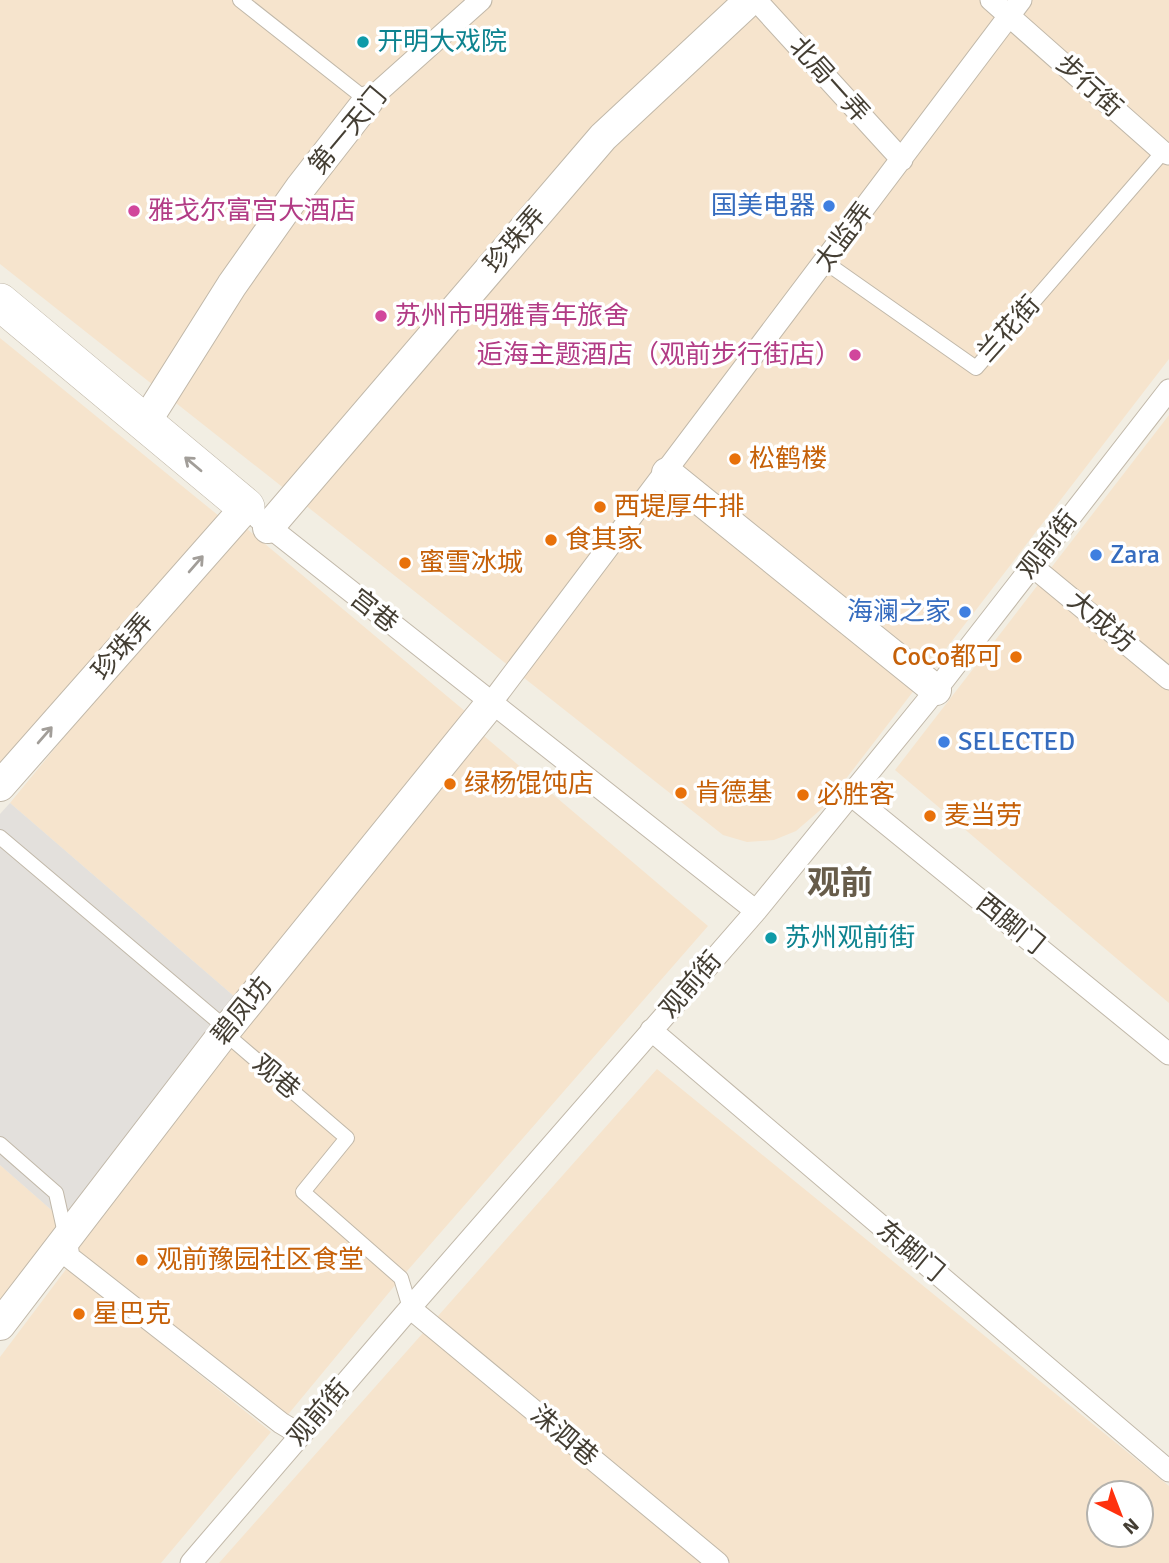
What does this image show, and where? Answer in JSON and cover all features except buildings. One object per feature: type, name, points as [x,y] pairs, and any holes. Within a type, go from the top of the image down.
[{"type":"street","name":"第一天门","points":[[145,423],[240,274],[301,187],[368,101],[481,0]]},
{"type":"street","name":"珍珠弄","points":[[0,786],[257,517],[603,137],[750,0]]},
{"type":"street","name":"北局一弄","points":[[756,0],[902,160]]},
{"type":"street","name":"步行街","points":[[991,0],[1015,8],[1166,153]]},
{"type":"street","name":"太监弄","points":[[491,703],[1015,8]]},
{"type":"street","name":"宫巷","points":[[0,302],[257,517],[756,911]]},
{"type":"street","name":"观前街","points":[[191,1563],[756,911],[936,690],[1169,390]]},
{"type":"street","points":[[667,473],[936,690]]},
{"type":"street","name":"大成坊","points":[[1032,566],[1169,679]]},
{"type":"street","name":"碧凤坊","points":[[0,1325],[227,1029],[491,703]]},
{"type":"street","name":"西脚门","points":[[851,794],[1169,1054]]},
{"type":"street","name":"东脚门","points":[[652,1030],[1169,1471]]},
{"type":"street","points":[[66,1239],[69,1257],[281,1423],[301,1435]]},
{"type":"street","name":"洙泗巷","points":[[410,1308],[718,1563]]},
{"type":"lane","points":[[240,0],[368,101]]},
{"type":"lane","name":"兰花街","points":[[825,262],[976,368],[1166,153]]},
{"type":"lane","name":"观巷","points":[[0,837],[227,1029],[234,1041],[347,1138],[303,1192],[401,1278],[410,1308]]},
{"type":"lane","points":[[0,1144],[56,1193],[66,1239]]},
{"type":"shaded area","points":[[0,0],[1169,0],[1169,359],[825,806],[796,831],[774,840],[747,842],[723,835],[0,264]]},
{"type":"shaded area","points":[[0,338],[219,516],[0,775]]},
{"type":"shaded area","points":[[1169,415],[1169,1003],[895,770]]},
{"type":"shaded area","points":[[240,523],[466,712],[236,998],[10,803]]},
{"type":"shaded area","points":[[484,736],[708,926],[401,1278],[281,1423],[69,1257],[234,1041]]},
{"type":"shaded area","points":[[10,803],[236,998],[64,1221],[0,1165],[0,814]]},
{"type":"shaded area","points":[[657,1069],[1169,1486],[1169,1563],[219,1563]]},
{"type":"shaded area","points":[[0,1165],[64,1221],[0,1303]]},
{"type":"shaded area","points":[[67,1268],[271,1432],[161,1563],[0,1563],[0,1357]]},
{"type":"place","name":"开明大戏院","points":[[363,42]]},
{"type":"place","name":"国美电器","points":[[829,206]]},
{"type":"place","name":"雅戈尔富宫大酒店","points":[[134,211]]},
{"type":"place","name":"苏州市明雅青年旅舍","points":[[381,316]]},
{"type":"place","name":"逅海主题酒店（观前步行街店）","points":[[855,355]]},
{"type":"place","name":"松鹤楼","points":[[735,459]]},
{"type":"place","name":"西堤厚牛排","points":[[600,507]]},
{"type":"place","name":"食其家","points":[[551,540]]},
{"type":"place","name":"Zara","points":[[1096,555]]},
{"type":"place","name":"蜜雪冰城","points":[[405,563]]},
{"type":"place","name":"海澜之家","points":[[965,612]]},
{"type":"place","name":"CoCo都可","points":[[1016,657]]},
{"type":"place","name":"SELECTED","points":[[944,742]]},
{"type":"place","name":"绿杨馄饨店","points":[[450,784]]},
{"type":"place","name":"肯德基","points":[[681,793]]},
{"type":"place","name":"必胜客","points":[[803,795]]},
{"type":"place","name":"麦当劳","points":[[930,816]]},
{"type":"place","name":"苏州观前街","points":[[771,938]]},
{"type":"place","name":"观前豫园社区食堂","points":[[142,1260]]},
{"type":"place","name":"星巴克","points":[[79,1314]]},
{"type":"district","name":"观前","points":[[840,883]]}]
